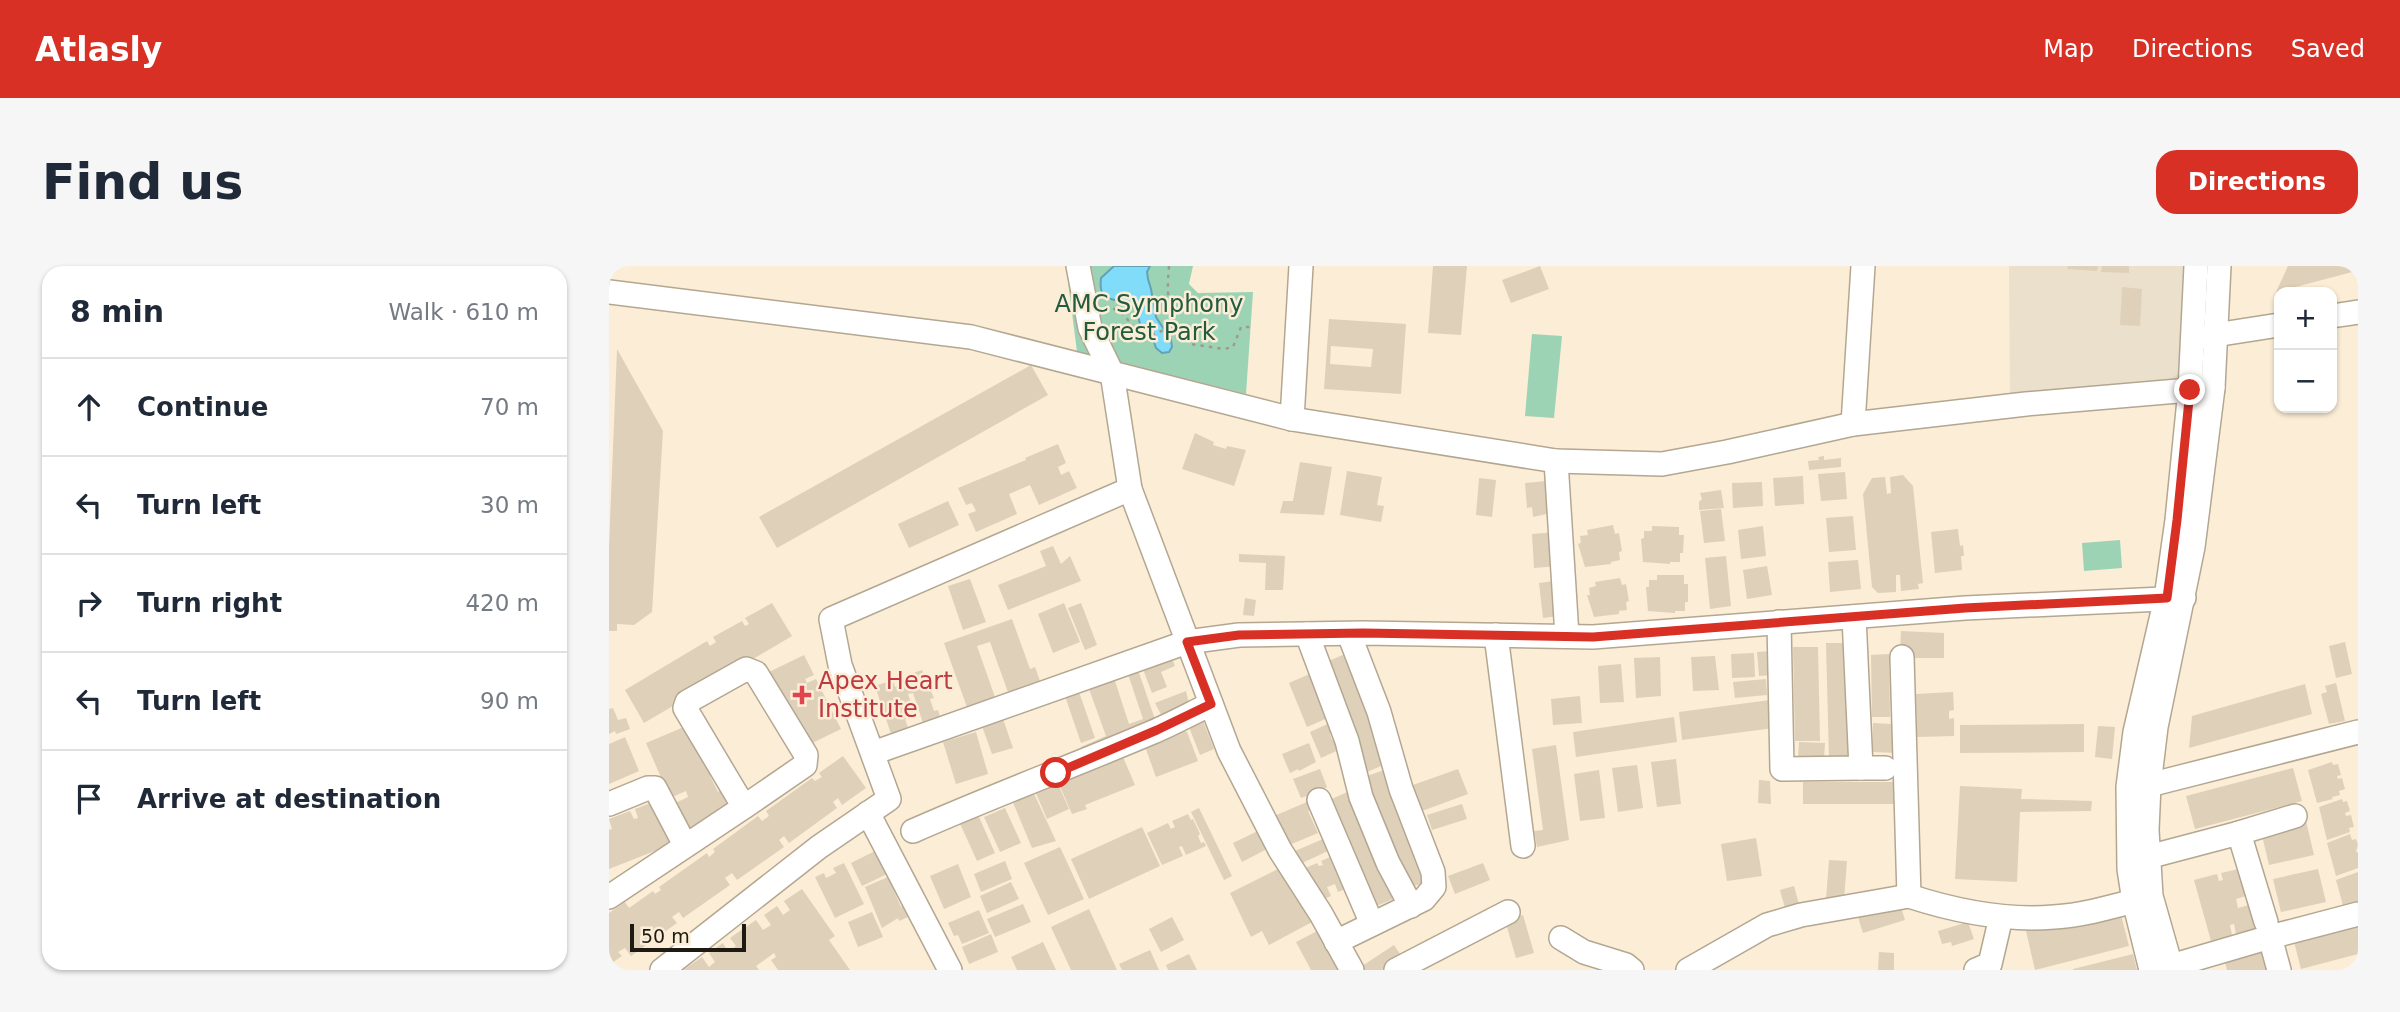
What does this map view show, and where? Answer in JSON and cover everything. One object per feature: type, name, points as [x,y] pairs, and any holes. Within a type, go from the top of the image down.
[{"type":"street","points":[[1078,266],[1090,328],[1112,373],[1130,489],[1211,704],[1230,751],[1280,850],[1352,970]]},
{"type":"street","points":[[1292,419],[1301,266]]},
{"type":"street","points":[[1853,424],[1863,266]]},
{"type":"street","points":[[2196,266],[2203,337],[2202,389],[2156,727],[2139,786],[2129,869],[2143,898],[2165,969],[2268,930],[2358,914]]},
{"type":"street","points":[[2203,337],[2219,266]]},
{"type":"street","points":[[609,292],[971,337],[1292,419],[1556,461],[1662,464],[1727,453],[1853,424],[2026,404],[2202,389]]},
{"type":"street","points":[[2337,315],[2358,312]]},
{"type":"street","points":[[2203,337],[2274,326]]},
{"type":"street","points":[[1556,461],[1567,636]]},
{"type":"street","points":[[662,970],[819,847],[889,799],[840,665],[831,619],[1130,489]]},
{"type":"street","points":[[873,753],[1187,642],[1239,635],[1593,637],[1965,608],[2175,598]]},
{"type":"street","points":[[1854,617],[1861,768]]},
{"type":"street","points":[[1779,622],[1782,769],[1885,768]]},
{"type":"street","points":[[1307,634],[1347,741],[1361,797],[1388,863],[1411,906]]},
{"type":"street","points":[[1336,942],[1425,899],[1434,887],[1433,872],[1401,789],[1378,712],[1349,634]]},
{"type":"street","points":[[1496,635],[1523,846]]},
{"type":"street","points":[[1902,657],[1909,896]]},
{"type":"street","points":[[609,897],[744,807],[805,765],[806,755],[755,673],[746,669],[687,702],[685,708],[744,807]]},
{"type":"street","points":[[913,831],[1157,730],[1211,704]]},
{"type":"street","points":[[2139,786],[2358,732]]},
{"type":"street","points":[[2139,786],[2148,857],[2143,898]]},
{"type":"street","points":[[609,804],[655,788],[685,845]]},
{"type":"street","points":[[1319,800],[1372,924]]},
{"type":"street","points":[[868,813],[950,970]]},
{"type":"street","points":[[2148,857],[2295,816]]},
{"type":"street","points":[[2239,833],[2279,970]]},
{"type":"street","points":[[1688,970],[1767,925],[1801,915],[1909,896],[1943,907],[2001,917],[2053,918],[2143,898]]},
{"type":"street","points":[[1396,970],[1507,912]]},
{"type":"street","points":[[1976,970],[1990,964],[2001,917]]},
{"type":"street","points":[[1561,938],[1584,952],[1626,965],[1632,970]]},
{"type":"path","points":[[1169,266],[1166,298],[1177,325],[1191,344],[1224,349],[1233,347],[1241,327],[1251,327]]},
{"type":"path","points":[[1100,305],[1119,310],[1128,317],[1136,333],[1146,337],[1177,325]]},
{"type":"shaded area","points":[[2009,266],[2188,266],[2183,383],[2010,399]]},
{"type":"green space","name":"AMC Symphony Forest Park","points":[[1066,266],[1193,266],[1189,284],[1198,293],[1253,292],[1246,394],[1077,352]]},
{"type":"green space","points":[[1532,334],[1562,336],[1554,418],[1525,416]]},
{"type":"green space","points":[[2120,540],[2122,568],[2084,571],[2082,543]]},
{"type":"water","points":[[1114,266],[1150,266],[1147,272],[1156,317],[1171,340],[1172,347],[1169,352],[1162,353],[1156,348],[1149,327],[1140,324],[1134,308],[1103,294],[1101,278]]},
{"type":"building","points":[[1433,266],[1467,266],[1461,335],[1428,333]]},
{"type":"building","points":[[1540,266],[1549,289],[1511,303],[1502,280]]},
{"type":"building","points":[[2068,266],[2098,266],[2097,271],[2067,269]]},
{"type":"building","points":[[2102,266],[2129,266],[2129,273],[2101,272]]},
{"type":"building","points":[[2288,266],[2355,266],[2356,271],[2295,287],[2278,287]]},
{"type":"building","points":[[2122,287],[2142,289],[2140,326],[2120,325]]},
{"type":"building","points":[[1229,300],[1240,301],[1239,314],[1228,314]]},
{"type":"building","points":[[1329,319],[1406,324],[1401,394],[1324,389]],"holes":[[[1331,346],[1373,349],[1371,367],[1330,364]]]},
{"type":"building","points":[[617,349],[663,431],[652,612],[634,625],[617,624],[617,631],[609,631],[609,547]]},
{"type":"building","points":[[1031,365],[1048,395],[777,548],[759,517]]},
{"type":"building","points":[[1195,433],[1214,442],[1213,445],[1246,450],[1234,486],[1182,469]]},
{"type":"building","points":[[1058,444],[1066,463],[1058,467],[1061,475],[1069,471],[1077,488],[1039,505],[1030,485],[1009,494],[1017,514],[976,532],[968,514],[976,511],[972,503],[966,505],[958,488]]},
{"type":"building","points":[[1824,456],[1824,460],[1841,458],[1841,467],[1809,470],[1808,461],[1819,460],[1818,457]]},
{"type":"building","points":[[1300,462],[1332,467],[1324,515],[1280,513],[1283,501],[1293,501]]},
{"type":"building","points":[[1347,471],[1382,477],[1377,505],[1384,506],[1381,522],[1340,515]]},
{"type":"building","points":[[1845,472],[1847,499],[1821,501],[1818,474]]},
{"type":"building","points":[[1903,475],[1913,486],[1923,583],[1918,584],[1919,589],[1901,591],[1900,575],[1896,575],[1896,592],[1878,593],[1872,587],[1863,494],[1872,478],[1885,477],[1887,494],[1891,493],[1890,477]]},
{"type":"building","points":[[1803,476],[1804,504],[1775,506],[1773,478]]},
{"type":"building","points":[[1479,478],[1496,480],[1492,517],[1476,515]]},
{"type":"building","points":[[1547,481],[1551,513],[1533,517],[1532,507],[1527,508],[1525,483]]},
{"type":"building","points":[[1762,482],[1763,506],[1733,508],[1732,483]]},
{"type":"building","points":[[1721,490],[1724,508],[1699,510],[1699,502],[1702,499],[1700,493]]},
{"type":"building","points":[[948,501],[959,525],[909,548],[898,524]]},
{"type":"building","points":[[1721,509],[1725,541],[1704,543],[1700,511]]},
{"type":"building","points":[[1853,516],[1856,550],[1829,552],[1826,518]]},
{"type":"building","points":[[1613,525],[1615,534],[1619,533],[1622,551],[1619,552],[1620,560],[1611,564],[1585,567],[1578,544],[1581,543],[1580,536],[1588,535],[1587,530]]},
{"type":"building","points":[[1652,526],[1679,527],[1679,535],[1684,535],[1680,562],[1643,562],[1641,539],[1644,538],[1644,531],[1652,531]]},
{"type":"building","points":[[1763,526],[1766,556],[1741,559],[1738,530]]},
{"type":"building","points":[[1958,529],[1960,546],[1963,545],[1962,570],[1935,573],[1931,532]]},
{"type":"building","points":[[1556,532],[1559,566],[1534,568],[1532,534]]},
{"type":"building","points":[[1053,546],[1061,564],[1070,556],[1081,581],[1008,610],[998,585],[1046,566],[1040,551]]},
{"type":"building","points":[[1239,554],[1285,556],[1283,590],[1265,590],[1266,563],[1239,562]]},
{"type":"building","points":[[1726,556],[1731,606],[1710,609],[1705,558]]},
{"type":"building","points":[[1858,560],[1861,589],[1830,592],[1828,562]]},
{"type":"building","points":[[1767,566],[1772,595],[1747,599],[1743,570]]},
{"type":"building","points":[[1657,575],[1684,575],[1684,584],[1688,584],[1685,611],[1648,611],[1646,587],[1649,587],[1649,580],[1657,580]]},
{"type":"building","points":[[1620,578],[1622,585],[1626,584],[1629,601],[1626,602],[1627,610],[1619,611],[1619,614],[1594,617],[1587,595],[1590,595],[1589,588],[1596,586],[1595,582]]},
{"type":"building","points":[[970,579],[986,622],[963,630],[948,586]]},
{"type":"building","points":[[1561,580],[1565,615],[1543,618],[1539,583]]},
{"type":"building","points":[[1245,598],[1256,600],[1254,616],[1243,615]]},
{"type":"building","points":[[772,603],[792,636],[644,723],[625,690],[707,641],[710,646],[716,642],[713,637],[742,621],[745,626],[749,624],[745,618]]},
{"type":"building","points":[[1064,603],[1080,642],[1053,653],[1038,614]]},
{"type":"building","points":[[1081,603],[1097,645],[1085,650],[1068,608]]},
{"type":"building","points":[[1012,619],[1030,669],[1035,667],[1041,684],[1009,695],[990,642],[977,646],[996,700],[968,710],[944,643]]},
{"type":"building","points":[[1901,631],[1944,633],[1944,658],[1913,658],[1913,653],[1900,652]]},
{"type":"building","points":[[2345,642],[2352,674],[2336,678],[2329,646]]},
{"type":"building","points":[[1826,643],[1851,643],[1854,759],[1829,760]]},
{"type":"building","points":[[1793,647],[1818,647],[1820,741],[1795,741]]},
{"type":"building","points":[[1772,651],[1774,675],[1759,676],[1757,652]]},
{"type":"building","points":[[1170,653],[1175,666],[1161,672],[1167,687],[1152,693],[1141,664]]},
{"type":"building","points":[[1754,653],[1755,677],[1732,678],[1731,654]]},
{"type":"building","points":[[1345,654],[1390,762],[1365,773],[1324,663]]},
{"type":"building","points":[[1889,654],[1890,717],[1872,717],[1871,655]]},
{"type":"building","points":[[804,655],[814,675],[805,679],[807,683],[816,679],[827,701],[818,705],[822,714],[831,709],[841,729],[804,747],[767,673]]},
{"type":"building","points":[[1715,656],[1719,690],[1693,691],[1691,657]]},
{"type":"building","points":[[1660,657],[1661,696],[1636,698],[1634,658]]},
{"type":"building","points":[[1621,664],[1624,702],[1600,703],[1598,666]]},
{"type":"building","points":[[1137,667],[1158,728],[1085,757],[1081,747],[1106,736],[1089,689],[1114,678],[1129,724],[1143,719],[1127,671]]},
{"type":"building","points":[[922,670],[934,698],[930,699],[934,711],[938,710],[941,720],[924,726],[913,693],[908,694],[915,715],[905,719],[909,731],[892,737],[875,686],[893,680],[895,687],[909,682],[907,675]]},
{"type":"building","points":[[1312,673],[1330,717],[1307,727],[1289,683]]},
{"type":"building","points":[[1766,679],[1767,695],[1735,698],[1733,682]]},
{"type":"building","points":[[2336,683],[2345,721],[2329,724],[2321,694],[2327,692],[2325,686]]},
{"type":"building","points":[[2305,684],[2312,714],[2189,748],[2192,716]]},
{"type":"building","points":[[1186,691],[1191,712],[1165,722],[1155,703]]},
{"type":"building","points":[[1079,692],[1095,738],[1081,743],[1065,696]]},
{"type":"building","points":[[1953,692],[1954,710],[1949,711],[1949,719],[1954,718],[1954,736],[1917,737],[1916,694]]},
{"type":"building","points":[[1580,696],[1582,723],[1553,725],[1551,699]]},
{"type":"building","points":[[1770,700],[1774,728],[1682,740],[1679,712]]},
{"type":"building","points":[[613,708],[618,720],[626,718],[630,729],[609,734],[609,709]]},
{"type":"building","points":[[1199,711],[1214,749],[1200,755],[1185,717]]},
{"type":"building","points":[[1674,717],[1677,742],[1576,757],[1573,732]]},
{"type":"building","points":[[1003,719],[1013,748],[992,754],[982,726]]},
{"type":"building","points":[[1334,721],[1338,731],[1330,734],[1332,740],[1341,736],[1345,747],[1321,758],[1310,732]]},
{"type":"building","points":[[1873,723],[1893,724],[1898,753],[1872,752]]},
{"type":"building","points":[[691,724],[714,774],[710,776],[718,792],[721,790],[729,809],[685,831],[673,804],[688,797],[686,791],[670,798],[646,743]]},
{"type":"building","points":[[2084,724],[2084,752],[1960,753],[1960,725]]},
{"type":"building","points":[[2098,726],[2115,727],[2112,759],[2095,757]]},
{"type":"building","points":[[1177,728],[1187,732],[1198,761],[1156,777],[1143,741]]},
{"type":"building","points":[[976,732],[988,774],[956,784],[943,742]]},
{"type":"building","points":[[625,737],[639,771],[609,784],[609,744]]},
{"type":"building","points":[[1799,742],[1825,743],[1824,760],[1798,758]]},
{"type":"building","points":[[1309,743],[1316,762],[1290,773],[1282,754]]},
{"type":"building","points":[[1556,745],[1569,840],[1537,847],[1534,831],[1543,830],[1532,749]]},
{"type":"building","points":[[1120,750],[1135,785],[1085,805],[1087,809],[1072,814],[1056,777]]},
{"type":"building","points":[[843,756],[866,788],[842,805],[838,798],[833,802],[837,808],[789,843],[784,836],[779,840],[784,847],[737,880],[732,873],[725,878],[730,885],[683,918],[679,912],[672,917],[677,923],[631,956],[625,948],[618,952],[622,956],[609,965],[609,913],[625,902],[629,908],[653,891],[655,894],[661,890],[659,887],[707,853],[709,857],[715,852],[713,849],[758,816],[762,821],[769,816],[766,811],[812,778],[815,781],[822,777],[819,773]]},
{"type":"building","points":[[1676,759],[1681,804],[1657,807],[1651,762]]},
{"type":"building","points":[[2332,762],[2333,765],[2338,764],[2341,775],[2337,776],[2338,779],[2342,778],[2345,789],[2339,791],[2340,795],[2332,797],[2333,799],[2317,803],[2308,770]]},
{"type":"building","points":[[1637,765],[1643,808],[1618,812],[1612,768]]},
{"type":"building","points":[[1390,768],[1433,879],[1404,890],[1361,778]]},
{"type":"building","points":[[2293,768],[2302,801],[2195,829],[2186,796]]},
{"type":"building","points":[[1320,769],[1327,787],[1310,797],[1301,798],[1293,779]]},
{"type":"building","points":[[1458,769],[1468,794],[1422,811],[1413,785]]},
{"type":"building","points":[[1599,770],[1605,818],[1580,821],[1574,774]]},
{"type":"building","points":[[1054,775],[1069,809],[1047,819],[1032,784]]},
{"type":"building","points":[[1759,780],[1770,781],[1771,804],[1758,803]]},
{"type":"building","points":[[1803,782],[1898,782],[1898,804],[1803,804]]},
{"type":"building","points":[[1029,783],[1056,841],[1032,848],[1009,793]]},
{"type":"building","points":[[1960,786],[2022,789],[2021,799],[2092,801],[2091,811],[2020,812],[2017,882],[1955,879]]},
{"type":"building","points":[[1354,789],[1402,895],[1372,908],[1325,802]]},
{"type":"building","points":[[2342,799],[2343,802],[2347,801],[2350,811],[2345,813],[2346,816],[2351,815],[2354,827],[2349,828],[2350,832],[2327,840],[2319,807]]},
{"type":"building","points":[[658,800],[675,843],[609,869],[609,830],[612,829],[609,819],[630,811],[634,819],[638,818],[635,809]]},
{"type":"building","points":[[1307,802],[1318,833],[1287,846],[1274,816]]},
{"type":"building","points":[[1462,804],[1467,819],[1432,830],[1427,815]]},
{"type":"building","points":[[975,808],[995,853],[977,861],[957,817]]},
{"type":"building","points":[[1005,808],[1021,843],[1000,852],[984,817]]},
{"type":"building","points":[[1199,808],[1232,876],[1224,880],[1191,812]]},
{"type":"building","points":[[1188,814],[1200,834],[1198,836],[1201,843],[1204,842],[1206,846],[1186,855],[1182,846],[1179,847],[1183,856],[1162,865],[1147,833],[1168,823],[1171,829],[1175,827],[1172,821]]},
{"type":"building","points":[[2306,821],[2314,855],[2269,865],[2261,831]]},
{"type":"building","points":[[1142,827],[1160,866],[1089,899],[1071,859]]},
{"type":"building","points":[[1258,831],[1267,849],[1242,862],[1233,843]]},
{"type":"building","points":[[2350,834],[2358,845],[2358,868],[2336,876],[2327,843]]},
{"type":"building","points":[[1756,838],[1762,876],[1727,881],[1721,844]]},
{"type":"building","points":[[1323,839],[1328,851],[1300,864],[1295,851]]},
{"type":"building","points":[[1060,847],[1084,899],[1048,915],[1024,863]]},
{"type":"building","points":[[875,851],[887,874],[862,886],[851,863]]},
{"type":"building","points":[[1337,854],[1351,887],[1338,892],[1335,884],[1327,887],[1331,896],[1317,902],[1303,869],[1317,863],[1319,866],[1323,865],[1321,861]]},
{"type":"building","points":[[1829,860],[1847,861],[1844,900],[1826,899]]},
{"type":"building","points":[[1005,861],[1012,879],[981,892],[974,874]]},
{"type":"building","points":[[844,863],[864,904],[835,918],[815,877],[824,873],[826,878],[836,873],[833,868]]},
{"type":"building","points":[[1483,863],[1490,880],[1455,894],[1448,876]]},
{"type":"building","points":[[958,864],[971,897],[944,909],[930,876]]},
{"type":"building","points":[[1284,866],[1314,921],[1269,945],[1262,931],[1251,937],[1230,893]]},
{"type":"building","points":[[2239,869],[2246,896],[2236,899],[2238,908],[2249,905],[2255,929],[2236,934],[2234,924],[2230,925],[2232,935],[2211,941],[2194,880],[2217,874],[2219,881],[2223,880],[2221,873]]},
{"type":"building","points":[[2318,869],[2326,902],[2281,912],[2273,879]]},
{"type":"building","points":[[2358,872],[2358,910],[2345,913],[2336,880]]},
{"type":"building","points":[[888,877],[908,917],[899,921],[898,918],[882,928],[865,887]]},
{"type":"building","points":[[1011,882],[1019,899],[987,913],[980,896]]},
{"type":"building","points":[[1794,886],[1801,912],[1787,915],[1780,890]]},
{"type":"building","points":[[802,889],[835,936],[829,940],[850,970],[778,970],[771,960],[776,957],[774,953],[756,966],[759,970],[683,970],[702,957],[709,967],[715,962],[709,953],[723,943],[728,952],[736,946],[730,938],[756,920],[763,930],[771,925],[764,915],[777,906],[783,915],[790,910],[784,901]]},
{"type":"building","points":[[1899,901],[1905,920],[1863,933],[1857,914]]},
{"type":"building","points":[[1023,904],[1031,922],[995,937],[987,919]]},
{"type":"building","points":[[2119,907],[2129,946],[2035,970],[2026,931]]},
{"type":"building","points":[[1089,909],[1117,970],[1071,970],[1051,927]]},
{"type":"building","points":[[979,910],[989,933],[962,944],[958,935],[954,936],[948,923]]},
{"type":"building","points":[[872,912],[883,937],[858,947],[848,922]]},
{"type":"building","points":[[2358,912],[2358,954],[2301,969],[2291,930]]},
{"type":"building","points":[[1523,915],[1534,953],[1516,958],[1505,920]]},
{"type":"building","points":[[1172,917],[1184,940],[1161,952],[1149,929]]},
{"type":"building","points":[[1968,922],[1974,939],[1952,946],[1951,942],[1942,944],[1938,931]]},
{"type":"building","points":[[1325,927],[1347,970],[1311,970],[1296,942]]},
{"type":"building","points":[[991,934],[998,952],[969,964],[962,947]]},
{"type":"building","points":[[1043,942],[1056,970],[1017,970],[1011,957]]},
{"type":"building","points":[[2267,943],[2274,970],[2227,970],[2223,954]]},
{"type":"building","points":[[1394,945],[1402,957],[1382,970],[1365,970],[1362,966]]},
{"type":"building","points":[[1150,950],[1159,970],[1122,970],[1119,964]]},
{"type":"building","points":[[1879,952],[1894,953],[1894,970],[1878,970]]},
{"type":"building","points":[[1189,954],[1197,970],[1168,970],[1166,965]]},
{"type":"building","points":[[2133,954],[2137,970],[2073,970],[2073,969]]},
{"type":"place","name":"Apex Heart Institute","points":[[802,695]]},
{"type":"route","points":[[1056,773],[1211,704],[1187,642],[1239,635],[1363,633],[1593,637],[1965,608],[2167,598],[2190,390]]}]
